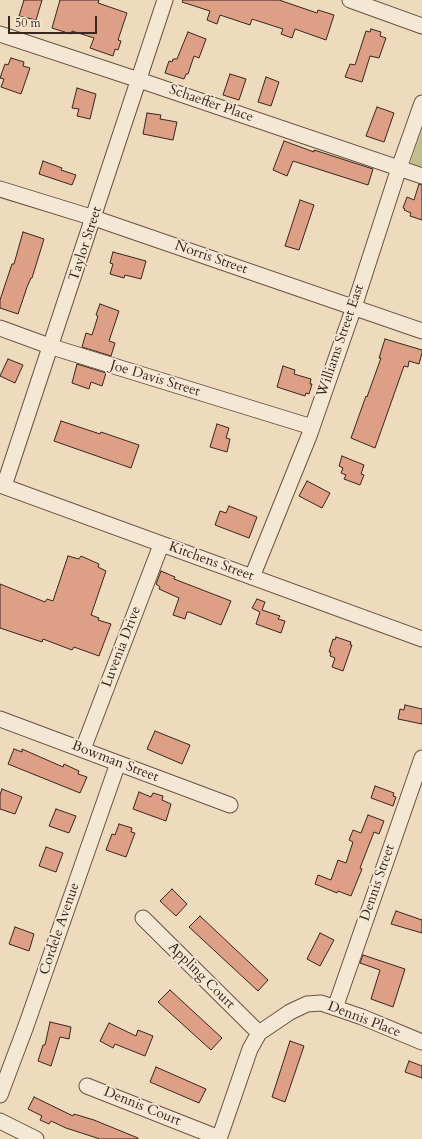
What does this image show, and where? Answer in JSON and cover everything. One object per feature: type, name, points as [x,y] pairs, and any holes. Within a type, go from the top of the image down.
[{"type":"street","name":"Taylor Street","points":[[2,486],[52,347],[165,0]]},
{"type":"street","points":[[350,0],[422,26]]},
{"type":"street","name":"Schaeffer Place","points":[[0,34],[422,176]]},
{"type":"street","name":"Williams Street East","points":[[252,577],[312,427],[422,103]]},
{"type":"street","name":"Norris Street","points":[[0,189],[94,218],[422,330]]},
{"type":"street","name":"Joe Davis Street","points":[[0,328],[52,347],[312,427]]},
{"type":"street","name":"Kitchens Street","points":[[2,486],[422,639]]},
{"type":"street","name":"Luvenia Drive","points":[[83,749],[161,545]]},
{"type":"street","name":"Bowman Street","points":[[0,719],[230,805]]},
{"type":"street","name":"Dennis Street","points":[[335,1008],[422,758]]},
{"type":"street","name":"Cordele Avenue","points":[[0,1095],[26,1026],[118,763]]},
{"type":"street","name":"Appling Court","points":[[143,918],[259,1033]]},
{"type":"street","name":"Dennis Place","points":[[219,1138],[250,1049],[259,1033],[290,1012],[307,1004],[321,1003],[362,1017],[422,1042]]},
{"type":"street","name":"Dennis Court","points":[[87,1086],[219,1138]]},
{"type":"street","points":[[0,1121],[36,1139]]},
{"type":"shaded area","points":[[422,130],[422,171],[409,167]]},
{"type":"building","points":[[24,0],[42,0],[36,20],[19,16]]},
{"type":"building","points":[[60,0],[99,0],[98,3],[127,13],[118,40],[121,41],[118,50],[115,49],[113,56],[90,48],[94,38],[72,31],[71,34],[52,28]]},
{"type":"building","points":[[183,0],[279,0],[317,13],[318,10],[334,15],[326,40],[295,29],[292,38],[281,34],[283,29],[252,19],[250,25],[220,15],[217,24],[207,20],[210,11],[182,2]]},
{"type":"building","points":[[371,29],[381,32],[380,36],[386,38],[379,58],[370,56],[362,82],[345,77],[350,64],[355,65],[366,31],[370,32]]},
{"type":"building","points":[[188,32],[206,39],[199,58],[194,56],[188,74],[186,74],[184,79],[165,73],[169,61],[172,62],[173,59],[177,59]]},
{"type":"building","points":[[11,58],[24,62],[23,66],[30,68],[21,94],[1,87],[4,79],[0,78],[5,64],[8,65]]},
{"type":"building","points":[[230,74],[246,79],[239,100],[223,95]]},
{"type":"building","points":[[266,77],[279,82],[271,106],[258,102]]},
{"type":"building","points":[[77,88],[96,94],[90,119],[77,116],[79,109],[72,108]]},
{"type":"building","points":[[377,107],[394,113],[384,142],[366,136]]},
{"type":"building","points":[[147,113],[161,115],[160,119],[177,122],[173,140],[143,134]]},
{"type":"building","points":[[284,141],[314,152],[314,150],[373,169],[368,185],[293,161],[287,176],[273,170]]},
{"type":"building","points":[[43,161],[62,168],[61,170],[76,175],[72,185],[39,174]]},
{"type":"building","points":[[419,184],[422,185],[422,220],[410,216],[411,213],[403,208],[407,197],[414,200]]},
{"type":"building","points":[[300,200],[314,205],[299,250],[285,246]]},
{"type":"building","points":[[23,232],[44,239],[32,278],[27,287],[18,314],[0,308],[0,300],[12,264],[14,264]]},
{"type":"building","points":[[113,252],[146,261],[141,279],[125,275],[124,278],[110,274],[113,264],[110,263]]},
{"type":"building","points":[[100,304],[119,311],[109,341],[115,343],[111,356],[82,347],[86,333],[92,335]]},
{"type":"building","points":[[385,339],[422,350],[422,353],[419,364],[409,361],[408,367],[404,366],[375,448],[351,438],[381,358],[379,358]]},
{"type":"building","points":[[8,359],[23,365],[15,383],[0,376]]},
{"type":"building","points":[[77,364],[106,373],[102,386],[91,382],[89,389],[72,383]]},
{"type":"building","points":[[283,366],[295,370],[294,374],[311,379],[310,384],[312,384],[309,394],[306,393],[305,396],[277,387]]},
{"type":"building","points":[[61,421],[100,434],[101,432],[139,445],[131,468],[54,441]]},
{"type":"building","points":[[217,424],[229,428],[226,438],[230,439],[227,452],[210,447]]},
{"type":"building","points":[[342,456],[364,465],[361,474],[364,475],[360,485],[344,479],[346,475],[341,473],[343,468],[339,466]]},
{"type":"building","points":[[307,481],[330,493],[322,508],[299,496]]},
{"type":"building","points":[[229,506],[257,517],[249,538],[215,525],[220,511],[226,513]]},
{"type":"building","points":[[68,556],[79,559],[81,556],[99,564],[98,567],[106,571],[91,615],[99,618],[98,620],[111,624],[99,656],[74,647],[72,650],[43,639],[42,642],[0,628],[0,584],[45,602],[47,599],[53,601]]},
{"type":"building","points":[[161,571],[175,577],[174,579],[231,601],[221,625],[189,612],[187,612],[185,619],[173,615],[179,598],[159,589],[160,587],[156,584]]},
{"type":"building","points":[[257,599],[265,602],[262,610],[280,616],[278,619],[285,621],[281,633],[256,624],[260,612],[252,608]]},
{"type":"building","points":[[336,637],[351,642],[350,645],[352,645],[343,671],[332,667],[335,658],[330,656],[331,652],[329,652],[333,639],[335,640]]},
{"type":"building","points":[[405,705],[422,709],[422,724],[398,719],[400,709],[404,710]]},
{"type":"building","points":[[155,731],[190,745],[182,764],[147,749]]},
{"type":"building","points":[[14,749],[22,752],[22,749],[63,767],[64,764],[79,771],[78,774],[87,777],[80,793],[8,764]]},
{"type":"building","points":[[375,786],[394,793],[393,796],[396,797],[393,806],[371,798]]},
{"type":"building","points":[[2,789],[22,797],[15,814],[0,809],[0,795]]},
{"type":"building","points":[[139,792],[151,797],[153,793],[163,796],[162,800],[171,804],[166,821],[133,809]]},
{"type":"building","points":[[56,809],[76,816],[69,833],[49,826]]},
{"type":"building","points":[[368,815],[384,821],[379,834],[374,832],[360,868],[362,869],[351,896],[338,891],[337,893],[315,884],[318,875],[331,880],[338,860],[346,863],[353,842],[349,840],[353,830],[361,833]]},
{"type":"building","points":[[119,824],[132,828],[131,832],[135,833],[126,857],[106,850],[112,834],[115,835]]},
{"type":"building","points":[[46,847],[63,853],[56,872],[39,866]]},
{"type":"building","points":[[172,889],[187,904],[176,916],[160,901]]},
{"type":"building","points":[[396,911],[422,920],[422,933],[391,924]]},
{"type":"building","points":[[200,916],[268,980],[258,991],[189,927]]},
{"type":"building","points":[[15,927],[34,934],[29,951],[9,944]]},
{"type":"building","points":[[320,933],[334,940],[320,966],[307,959]]},
{"type":"building","points":[[363,955],[405,969],[393,1007],[371,999],[380,970],[360,963]]},
{"type":"building","points":[[170,990],[222,1038],[211,1050],[158,1002]]},
{"type":"building","points":[[50,1022],[71,1027],[69,1039],[60,1037],[51,1066],[38,1061],[43,1045],[45,1045]]},
{"type":"building","points":[[109,1023],[136,1036],[138,1030],[153,1036],[145,1056],[115,1044],[113,1048],[100,1041]]},
{"type":"building","points":[[290,1041],[304,1046],[285,1102],[272,1097]]},
{"type":"building","points":[[409,1061],[422,1066],[422,1078],[405,1072]]},
{"type":"building","points":[[156,1067],[206,1089],[199,1103],[150,1082]]},
{"type":"building","points":[[34,1097],[73,1116],[74,1114],[94,1120],[138,1139],[100,1139],[66,1128],[51,1121],[49,1124],[40,1120],[42,1116],[28,1109]]}]
